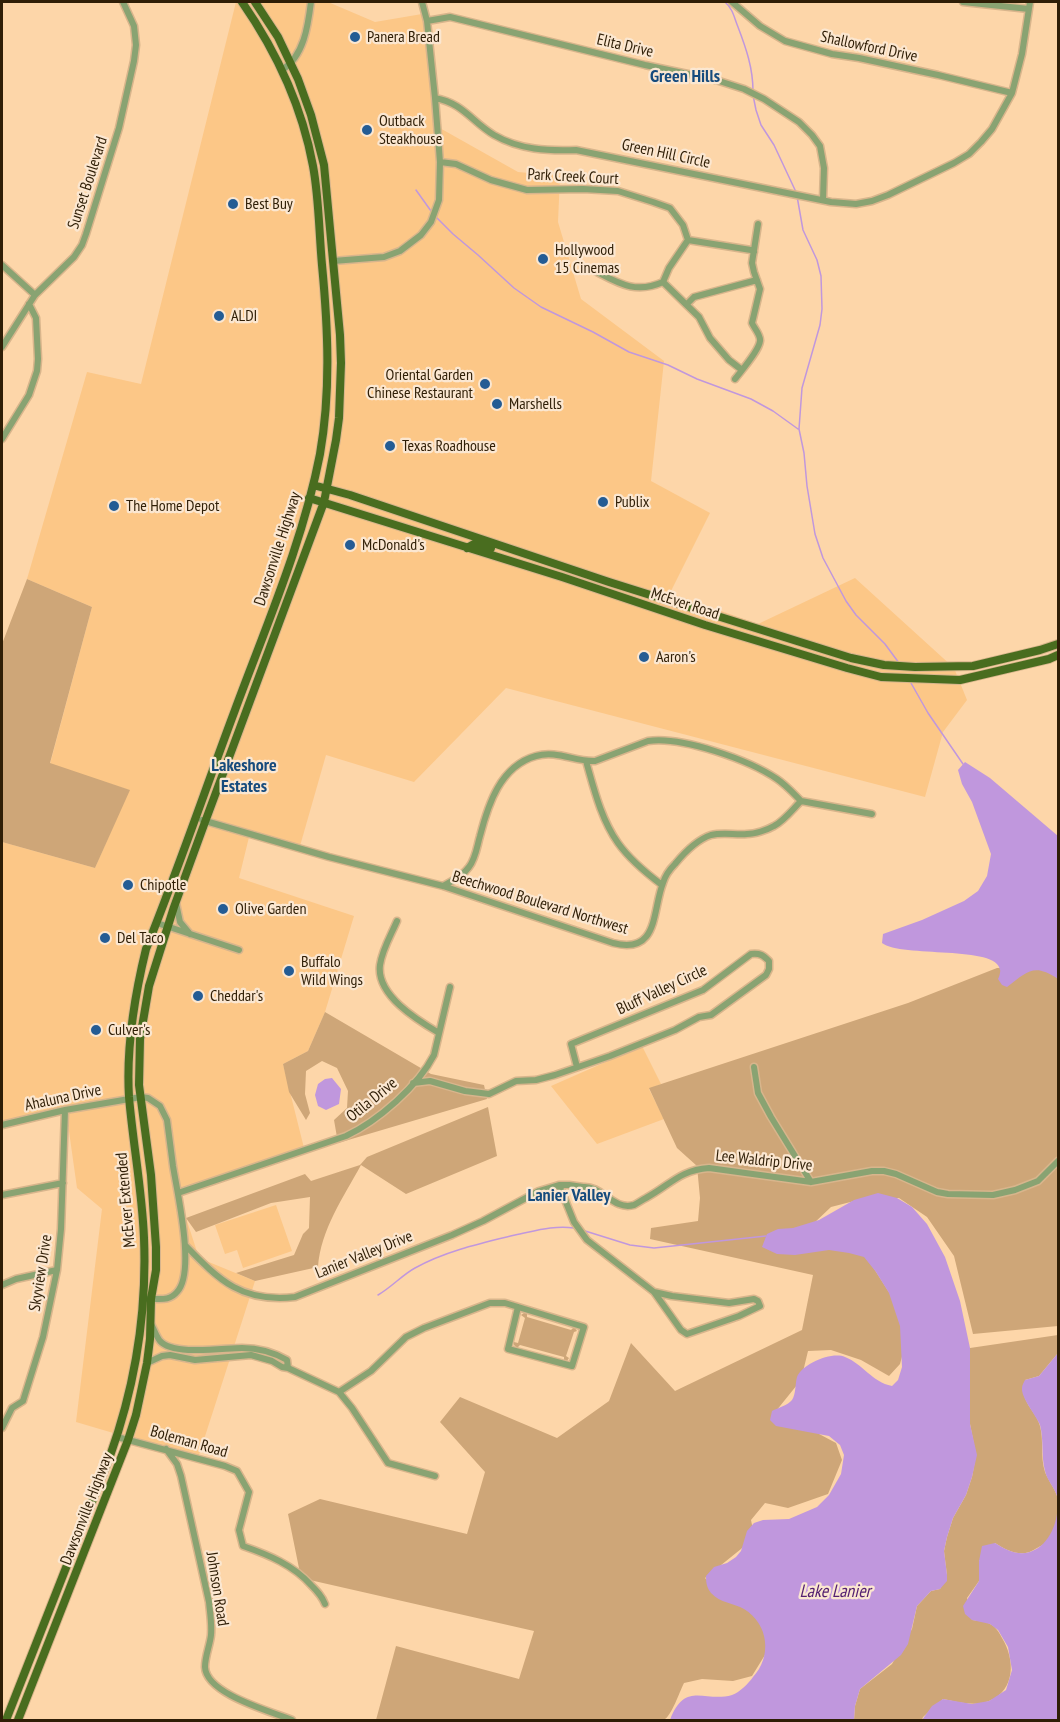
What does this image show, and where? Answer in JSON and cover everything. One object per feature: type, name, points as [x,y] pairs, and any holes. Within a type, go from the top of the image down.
[{"type":"main road","name":"Dawsonville Highway","points":[[129,1098],[129,1046],[136,993],[146,949],[285,576],[313,485],[324,425],[328,382],[325,301],[313,167],[300,116],[282,70],[270,46],[242,2]]},
{"type":"main road","name":"Dawsonville Highway","points":[[6,1720],[117,1437],[131,1387],[147,1299],[156,1270],[151,1174],[141,1097],[139,1056],[149,986],[176,901],[324,502],[336,440],[341,396],[340,335],[324,165],[311,115],[291,64],[273,28],[255,2]]},
{"type":"main road","name":"McEver Road","points":[[313,485],[350,495],[541,560],[851,658],[884,665],[973,666],[1059,644]]},
{"type":"main road","name":"McEver Road","points":[[309,498],[705,625],[881,677],[960,680],[1059,655]]},
{"type":"main road","points":[[467,548],[478,544],[541,560]]},
{"type":"main road","points":[[234,710],[245,714]]},
{"type":"main road","name":"McEver Extended","points":[[129,1098],[139,1176],[147,1299]]},
{"type":"main road","name":"Dawsonville Highway","points":[[18,1720],[136,1415],[150,1339],[151,1324],[147,1299]]},
{"type":"street","name":"Sunset Boulevard","points":[[2,347],[34,295],[69,262],[82,245],[119,128],[132,74],[136,45],[134,26],[123,2]]},
{"type":"street","points":[[282,70],[291,64],[300,49],[311,2]]},
{"type":"street","points":[[333,261],[384,257],[400,251],[421,235],[431,222],[439,200],[440,162],[435,98],[427,21],[422,2]]},
{"type":"street","name":"Shallowford Drive","points":[[732,2],[760,26],[785,41],[832,54],[859,58],[1012,93]]},
{"type":"street","name":"Green Hill Circle","points":[[435,98],[453,103],[494,135],[513,144],[548,151],[576,150],[831,202],[856,204],[872,201],[898,191],[954,164],[969,154],[987,136],[1012,93],[1022,54],[1030,5],[963,2]]},
{"type":"street","name":"Elita Drive","points":[[427,21],[450,17],[716,80],[744,89],[800,122],[820,146],[823,157],[823,200]]},
{"type":"street","name":"Park Creek Court","points":[[440,162],[456,164],[491,180],[527,190],[618,191],[653,201],[670,208],[683,225],[688,240]]},
{"type":"street","points":[[735,379],[752,357],[760,341],[752,323],[760,289],[752,262],[758,224]]},
{"type":"street","points":[[591,269],[626,286],[645,288],[663,282],[669,268],[688,240],[754,252]]},
{"type":"street","points":[[2,265],[34,295]]},
{"type":"street","points":[[687,304],[694,297],[757,280]]},
{"type":"street","points":[[663,282],[699,317],[710,338],[729,360],[742,370]]},
{"type":"street","points":[[2,438],[29,395],[37,371],[36,318],[29,304]]},
{"type":"street","points":[[443,886],[461,875],[472,863],[487,808],[496,789],[513,770],[535,756],[547,754],[586,761],[605,758],[648,741],[674,741],[703,748],[763,771],[777,779],[801,801],[872,814]]},
{"type":"street","points":[[586,761],[610,830],[627,853],[662,885]]},
{"type":"street","name":"Beechwood Boulevard Northwest","points":[[196,818],[443,886],[613,943],[630,945],[642,941],[650,930],[662,885],[668,872],[698,841],[711,835],[750,834],[775,826],[801,801]]},
{"type":"street","points":[[176,901],[180,922],[191,935]]},
{"type":"street","points":[[397,921],[380,963],[379,974],[391,996],[400,1005],[423,1024],[439,1033]]},
{"type":"street","points":[[157,922],[239,950]]},
{"type":"street","name":"Bluff Valley Circle","points":[[413,1083],[430,1081],[465,1091],[489,1094],[516,1081],[536,1080],[577,1067],[632,1048],[699,1017],[711,1015],[766,975],[769,961],[759,954],[751,954],[703,990],[571,1044],[577,1067]]},
{"type":"street","name":"Otila Drive","points":[[178,1193],[361,1129],[402,1096],[429,1063],[434,1055],[450,987]]},
{"type":"street","points":[[754,1066],[758,1093],[811,1182]]},
{"type":"street","points":[[141,1097],[160,1106],[167,1120],[185,1245],[184,1276],[181,1288],[167,1299],[147,1299]]},
{"type":"street","name":"Ahaluna Drive","points":[[2,1125],[65,1110],[141,1097]]},
{"type":"street","name":"Skyview Drive","points":[[2,1428],[12,1408],[23,1401],[43,1337],[57,1270],[65,1110]]},
{"type":"street","name":"Lee Waldrip Drive","points":[[559,1185],[589,1186],[622,1206],[634,1205],[684,1173],[695,1169],[709,1168],[811,1182],[884,1171],[937,1192],[993,1195],[1038,1181],[1059,1161]]},
{"type":"street","points":[[2,1195],[63,1183]]},
{"type":"street","points":[[559,1185],[574,1222],[587,1240],[654,1292],[681,1330],[687,1334],[739,1316],[760,1306],[754,1299],[729,1303],[654,1292]]},
{"type":"street","name":"Lanier Valley Drive","points":[[185,1245],[223,1281],[239,1290],[260,1297],[276,1299],[295,1297],[452,1235],[528,1196],[559,1185]]},
{"type":"street","points":[[2,1286],[16,1279],[57,1270]]},
{"type":"street","points":[[339,1392],[372,1371],[406,1337],[490,1304],[505,1303],[584,1327],[572,1366],[508,1349],[518,1307]]},
{"type":"street","points":[[151,1324],[161,1342],[169,1346],[200,1351],[248,1352],[257,1357],[287,1360],[288,1368],[339,1392],[388,1463],[435,1476]]},
{"type":"street","points":[[183,1358],[184,1348]]},
{"type":"street","points":[[147,1363],[170,1355],[195,1360],[260,1349],[273,1357]]},
{"type":"street","name":"Boleman Road","points":[[117,1437],[166,1449],[237,1471],[249,1492],[238,1530],[243,1546],[270,1556],[301,1573],[323,1598],[325,1604]]},
{"type":"street","name":"Johnson Road","points":[[166,1449],[177,1464],[209,1602],[211,1634],[205,1669],[208,1678],[230,1696],[292,1720]]},
{"type":"shaded area","points":[[236,2],[328,2],[375,22],[422,14],[438,127],[518,172],[560,176],[558,222],[581,299],[664,361],[651,481],[710,513],[670,593],[758,624],[855,578],[954,668],[967,700],[943,732],[925,797],[506,688],[414,782],[326,755],[300,846],[250,833],[239,878],[354,916],[325,1012],[308,1051],[283,1064],[305,1152],[179,1196],[199,1258],[255,1281],[198,1458],[76,1422],[102,1209],[77,1188],[66,1110],[2,1121],[2,842],[95,868],[129,790],[50,764],[92,607],[27,579],[87,372],[141,384]]},
{"type":"shaded area","points":[[27,579],[92,607],[50,763],[130,790],[95,868],[2,842],[2,644]]},
{"type":"shaded area","points":[[1025,967],[1047,971],[1058,978],[1058,1326],[973,1334],[954,1256],[927,1217],[899,1198],[866,1198],[831,1207],[812,1225],[866,1256],[892,1297],[907,1338],[900,1364],[889,1376],[861,1360],[831,1350],[808,1351],[801,1380],[776,1411],[836,1443],[842,1460],[828,1494],[788,1508],[765,1503],[751,1520],[754,1535],[741,1549],[705,1578],[715,1588],[745,1602],[764,1626],[768,1650],[752,1676],[733,1681],[702,1679],[684,1683],[673,1709],[664,1720],[376,1720],[396,1646],[519,1679],[534,1631],[301,1578],[288,1514],[320,1499],[467,1534],[485,1472],[440,1422],[460,1397],[557,1438],[609,1401],[631,1343],[675,1391],[802,1330],[813,1275],[650,1239],[651,1228],[698,1221],[700,1198],[697,1166],[677,1148],[649,1088],[908,1003],[997,968]]},
{"type":"shaded area","points":[[325,1012],[431,1074],[484,1085],[487,1099],[338,1143],[334,1120],[347,1108],[348,1091],[337,1068],[322,1061],[306,1071],[305,1094],[310,1113],[306,1120],[289,1092],[283,1064],[308,1051]]},
{"type":"shaded area","points":[[642,1046],[661,1084],[649,1089],[664,1119],[597,1144],[551,1086]]},
{"type":"shaded area","points":[[488,1107],[497,1156],[406,1194],[361,1165],[328,1227],[318,1267],[255,1281],[236,1273],[294,1255],[303,1234],[309,1228],[310,1197],[271,1203],[196,1232],[186,1218],[305,1174],[311,1181],[360,1165],[367,1157]]},
{"type":"shaded area","points":[[276,1205],[292,1251],[243,1268],[237,1250],[225,1254],[215,1225]]},
{"type":"shaded area","points":[[527,1313],[527,1317],[571,1330],[574,1327],[577,1331],[574,1332],[566,1356],[569,1358],[567,1361],[564,1361],[564,1357],[520,1345],[517,1348],[514,1345],[514,1342],[518,1343],[525,1318],[521,1315]]},
{"type":"shaded area","points":[[1058,1335],[1058,1353],[1039,1376],[1025,1380],[1024,1391],[1026,1401],[1040,1426],[1046,1475],[1057,1496],[1056,1525],[1046,1542],[1026,1553],[1011,1551],[995,1543],[979,1561],[979,1581],[967,1598],[972,1620],[986,1622],[994,1627],[1006,1646],[1011,1664],[1008,1682],[998,1696],[984,1703],[943,1699],[922,1720],[854,1720],[860,1689],[892,1664],[912,1629],[917,1606],[931,1591],[940,1589],[947,1575],[944,1551],[947,1537],[953,1518],[966,1495],[976,1455],[970,1424],[970,1348]]},
{"type":"water","points":[[965,762],[990,778],[1058,836],[1058,979],[1037,970],[1026,973],[1007,987],[1002,985],[998,979],[1000,970],[995,962],[983,957],[908,950],[882,943],[883,934],[964,901],[978,891],[987,876],[991,854],[958,770]]},
{"type":"water","points":[[332,1078],[341,1089],[339,1104],[326,1110],[318,1106],[315,1095],[318,1084],[325,1079]]},
{"type":"water","name":"Lake Lanier","points":[[878,1193],[897,1198],[912,1207],[927,1224],[945,1257],[960,1301],[970,1348],[970,1424],[977,1455],[966,1495],[953,1518],[947,1537],[944,1551],[947,1581],[940,1589],[931,1591],[917,1606],[908,1644],[901,1655],[860,1689],[854,1720],[670,1720],[682,1700],[689,1697],[722,1697],[738,1692],[751,1680],[763,1660],[765,1641],[759,1623],[744,1609],[723,1601],[711,1593],[706,1576],[714,1567],[736,1557],[741,1551],[747,1531],[754,1523],[763,1520],[789,1519],[817,1507],[829,1495],[841,1474],[844,1455],[840,1445],[829,1436],[776,1426],[770,1420],[772,1411],[792,1400],[800,1372],[811,1363],[825,1357],[845,1357],[879,1381],[892,1386],[898,1380],[902,1367],[900,1326],[889,1293],[864,1257],[829,1250],[795,1255],[777,1254],[762,1247],[767,1234],[778,1229],[793,1228],[819,1220],[854,1200]]},
{"type":"water","points":[[1058,1353],[1058,1503],[1045,1471],[1040,1425],[1022,1392],[1025,1380],[1039,1376]]},
{"type":"water","points":[[1058,1503],[1058,1720],[922,1720],[932,1706],[943,1699],[972,1704],[989,1701],[1006,1690],[1012,1670],[1008,1647],[998,1630],[990,1624],[972,1620],[965,1614],[963,1606],[979,1581],[982,1546],[995,1543],[1011,1551],[1027,1553],[1043,1544],[1054,1525]]},
{"type":"waterway","points":[[725,2],[733,13],[746,50],[752,74],[753,91]]},
{"type":"waterway","points":[[753,95],[761,125],[774,145],[796,192]]},
{"type":"waterway","points":[[416,190],[431,211]]},
{"type":"waterway","points":[[797,196],[803,230],[817,260],[821,276],[820,325],[802,388],[799,429],[815,534],[823,558],[846,601],[899,663]]},
{"type":"waterway","points":[[436,217],[514,288],[541,307],[629,352],[668,365],[697,379],[751,399],[798,429]]},
{"type":"waterway","points":[[911,683],[928,713],[963,764]]},
{"type":"waterway","points":[[378,1295],[415,1268],[451,1252],[537,1230],[559,1227],[574,1228]]},
{"type":"waterway","points":[[582,1230],[630,1245],[654,1248],[766,1236]]},
{"type":"place","name":"Panera Bread","points":[[355,37]]},
{"type":"place","name":"Outback Steakhouse","points":[[367,130]]},
{"type":"place","name":"Best Buy","points":[[233,204]]},
{"type":"place","name":"Hollywood 15 Cinemas","points":[[543,259]]},
{"type":"place","name":"ALDI","points":[[219,316]]},
{"type":"place","name":"Oriental Garden Chinese Restaurant","points":[[485,384]]},
{"type":"place","name":"Marshells","points":[[497,404]]},
{"type":"place","name":"Texas Roadhouse","points":[[390,446]]},
{"type":"place","name":"Publix","points":[[603,502]]},
{"type":"place","name":"The Home Depot","points":[[114,506]]},
{"type":"place","name":"McDonald's","points":[[350,545]]},
{"type":"place","name":"Aaron's","points":[[644,657]]},
{"type":"place","name":"Chipotle","points":[[128,885]]},
{"type":"place","name":"Olive Garden","points":[[223,909]]},
{"type":"place","name":"Del Taco","points":[[105,938]]},
{"type":"place","name":"Buffalo Wild Wings","points":[[289,971]]},
{"type":"place","name":"Cheddar's","points":[[198,996]]},
{"type":"place","name":"Culver's","points":[[96,1030]]},
{"type":"district","name":"Green Hills","points":[[685,77]]},
{"type":"district","name":"Lakeshore Estates","points":[[244,776]]},
{"type":"district","name":"Lanier Valley","points":[[569,1196]]}]
